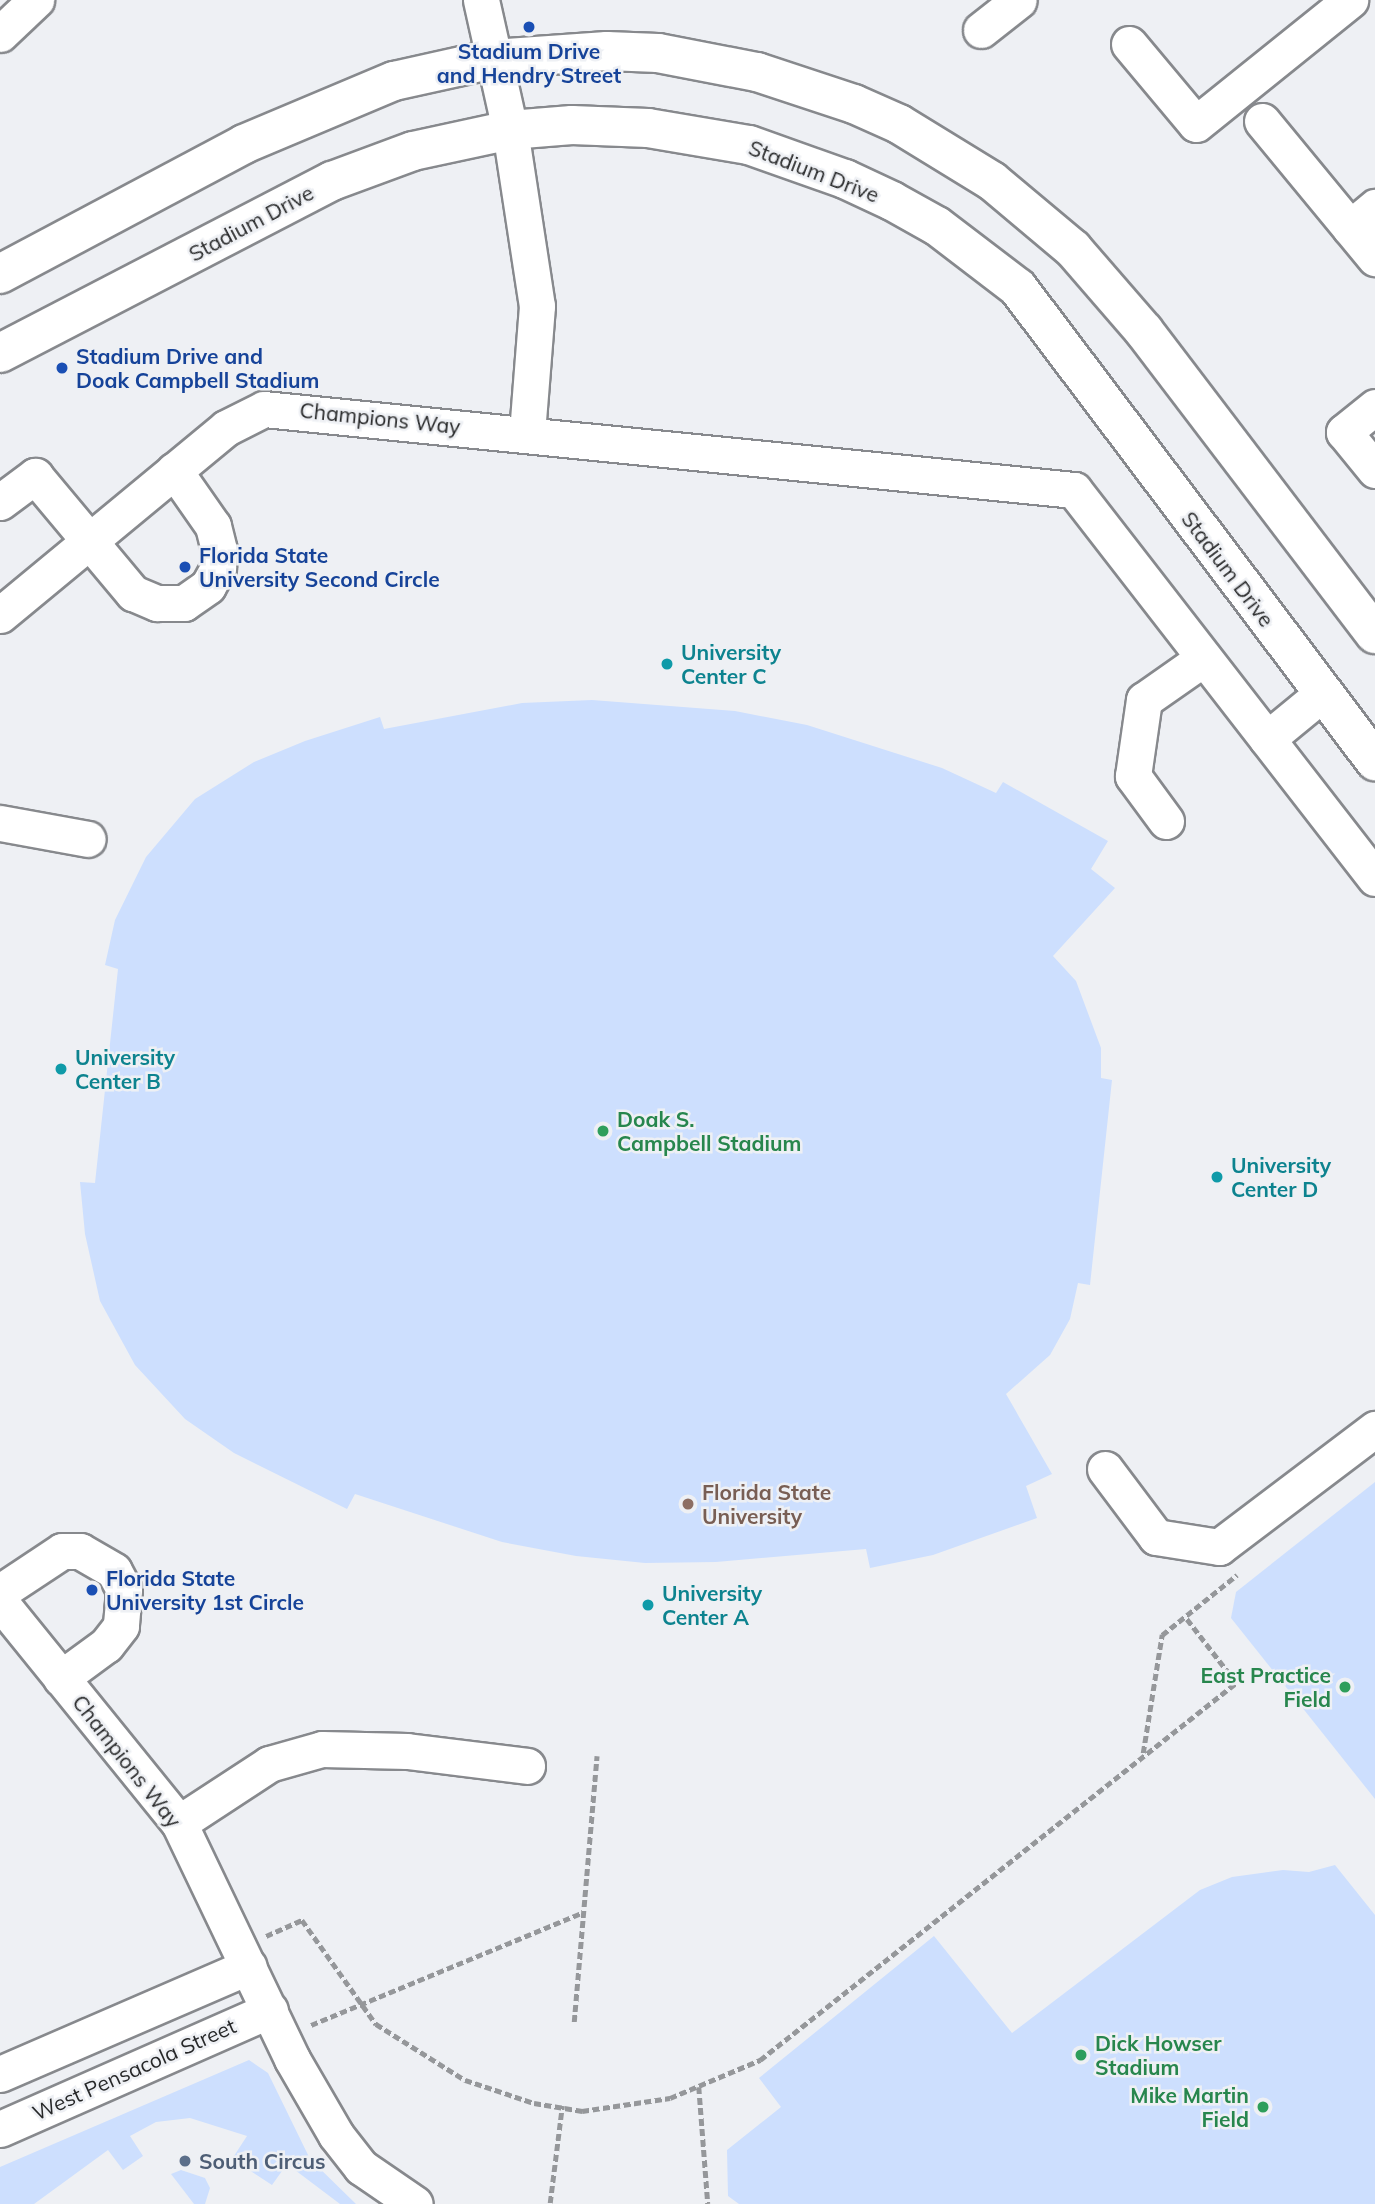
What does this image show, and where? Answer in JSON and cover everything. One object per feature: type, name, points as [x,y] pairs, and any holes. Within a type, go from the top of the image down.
[{"type":"main road","points":[[0,274],[244,144],[343,99],[394,81],[494,59],[607,51],[658,53],[757,72],[855,104],[899,124],[980,173],[1034,214],[1110,289],[1375,634]]},
{"type":"main road","name":"Stadium Drive","points":[[0,353],[332,181],[413,151],[510,130],[600,124],[698,134],[749,145],[845,179],[937,226],[1018,288],[1049,326],[1107,411],[1375,761]]},
{"type":"street","points":[[0,33],[36,0]]},
{"type":"street","points":[[481,0],[510,130],[537,306],[527,433]]},
{"type":"street","points":[[982,30],[1019,0]]},
{"type":"street","points":[[1129,44],[1196,124],[1350,0]]},
{"type":"street","points":[[1262,121],[1363,217],[1375,258]]},
{"type":"street","points":[[1375,407],[1344,432],[1375,470]]},
{"type":"street","name":"Champions Way","points":[[0,615],[226,428],[264,409],[527,433],[1073,490],[1375,878]]},
{"type":"street","points":[[1,502],[35,476],[133,593],[157,603],[184,603],[208,586],[218,568],[219,550],[213,526],[174,470]]},
{"type":"street","points":[[1166,821],[1133,776],[1144,700],[1204,658]]},
{"type":"street","points":[[1267,739],[1322,693]]},
{"type":"street","points":[[0,823],[88,839]]},
{"type":"street","points":[[1105,1469],[1156,1537],[1219,1547],[1375,1429]]},
{"type":"street","points":[[0,1592],[62,1551],[90,1555],[114,1572],[124,1590],[121,1626],[106,1645],[61,1678]]},
{"type":"street","name":"Champions Way","points":[[0,1602],[179,1823],[257,1951],[270,2010],[336,2135],[370,2174],[415,2204]]},
{"type":"street","points":[[179,1823],[270,1764],[322,1749],[407,1751],[527,1766]]},
{"type":"street","points":[[0,2074],[257,1951]]},
{"type":"street","name":"West Pensacola Street","points":[[0,2130],[270,2010]]},
{"type":"path","points":[[1143,1754],[1161,1635],[1248,1567]]},
{"type":"path","points":[[257,1951],[302,1920],[359,2004],[376,2024],[405,2046],[465,2080],[534,2103],[582,2111],[624,2107],[699,2087],[760,2060],[1236,1683],[1185,1617]]},
{"type":"path","points":[[574,2022],[581,1913],[597,1756]]},
{"type":"path","points":[[310,2025],[581,1913]]},
{"type":"path","points":[[699,2087],[708,2204]]},
{"type":"path","points":[[550,2203],[562,2106]]},
{"type":"shaded area","name":"Doak S. Campbell Stadium","points":[[592,700],[735,711],[807,725],[942,768],[996,793],[1003,782],[1108,841],[1091,869],[1115,888],[1053,956],[1076,981],[1101,1048],[1101,1078],[1112,1080],[1090,1285],[1078,1283],[1070,1319],[1050,1355],[1006,1394],[1052,1474],[1026,1486],[1037,1518],[933,1555],[870,1568],[866,1549],[716,1562],[645,1563],[576,1556],[502,1542],[355,1494],[347,1509],[234,1453],[185,1419],[135,1365],[100,1301],[85,1234],[80,1182],[95,1183],[118,969],[105,965],[115,920],[146,857],[195,799],[254,762],[305,741],[380,717],[384,729],[522,703]]},
{"type":"shaded area","name":"East Practice Field","points":[[1375,1482],[1375,1799],[1231,1618],[1236,1592]]},
{"type":"shaded area","name":"Dick Howser Stadium","points":[[1335,1865],[1375,1915],[1375,2204],[739,2204],[728,2196],[727,2150],[781,2107],[759,2078],[934,1936],[1012,2033],[1200,1890],[1232,1877],[1283,1870],[1309,1872]]},
{"type":"shaded area","points":[[249,2060],[268,2073],[310,2159],[356,2204],[340,2204],[287,2164],[272,2185],[232,2159],[247,2136],[190,2118],[156,2122],[130,2136],[143,2156],[123,2170],[108,2150],[34,2204],[0,2204],[0,2167]]},
{"type":"shaded area","points":[[181,2170],[205,2178],[210,2188],[205,2204],[194,2204],[171,2174]]},
{"type":"place","name":"Stadium Drive and Hendry Street","points":[[529,27]]},
{"type":"place","name":"Stadium Drive and Doak Campbell Stadium","points":[[62,368]]},
{"type":"place","name":"Florida State University Second Circle","points":[[185,567]]},
{"type":"place","name":"University Center C","points":[[667,664]]},
{"type":"place","name":"University Center B","points":[[61,1069]]},
{"type":"place","name":"Doak S. Campbell Stadium","points":[[603,1131]]},
{"type":"place","name":"University Center D","points":[[1217,1177]]},
{"type":"place","name":"Florida State University","points":[[688,1504]]},
{"type":"place","name":"Florida State University 1st Circle","points":[[92,1590]]},
{"type":"place","name":"University Center A","points":[[648,1605]]},
{"type":"place","name":"East Practice Field","points":[[1345,1687]]},
{"type":"place","name":"Dick Howser Stadium","points":[[1081,2055]]},
{"type":"place","name":"Mike Martin Field","points":[[1263,2107]]},
{"type":"place","name":"South Circus","points":[[185,2161]]}]
